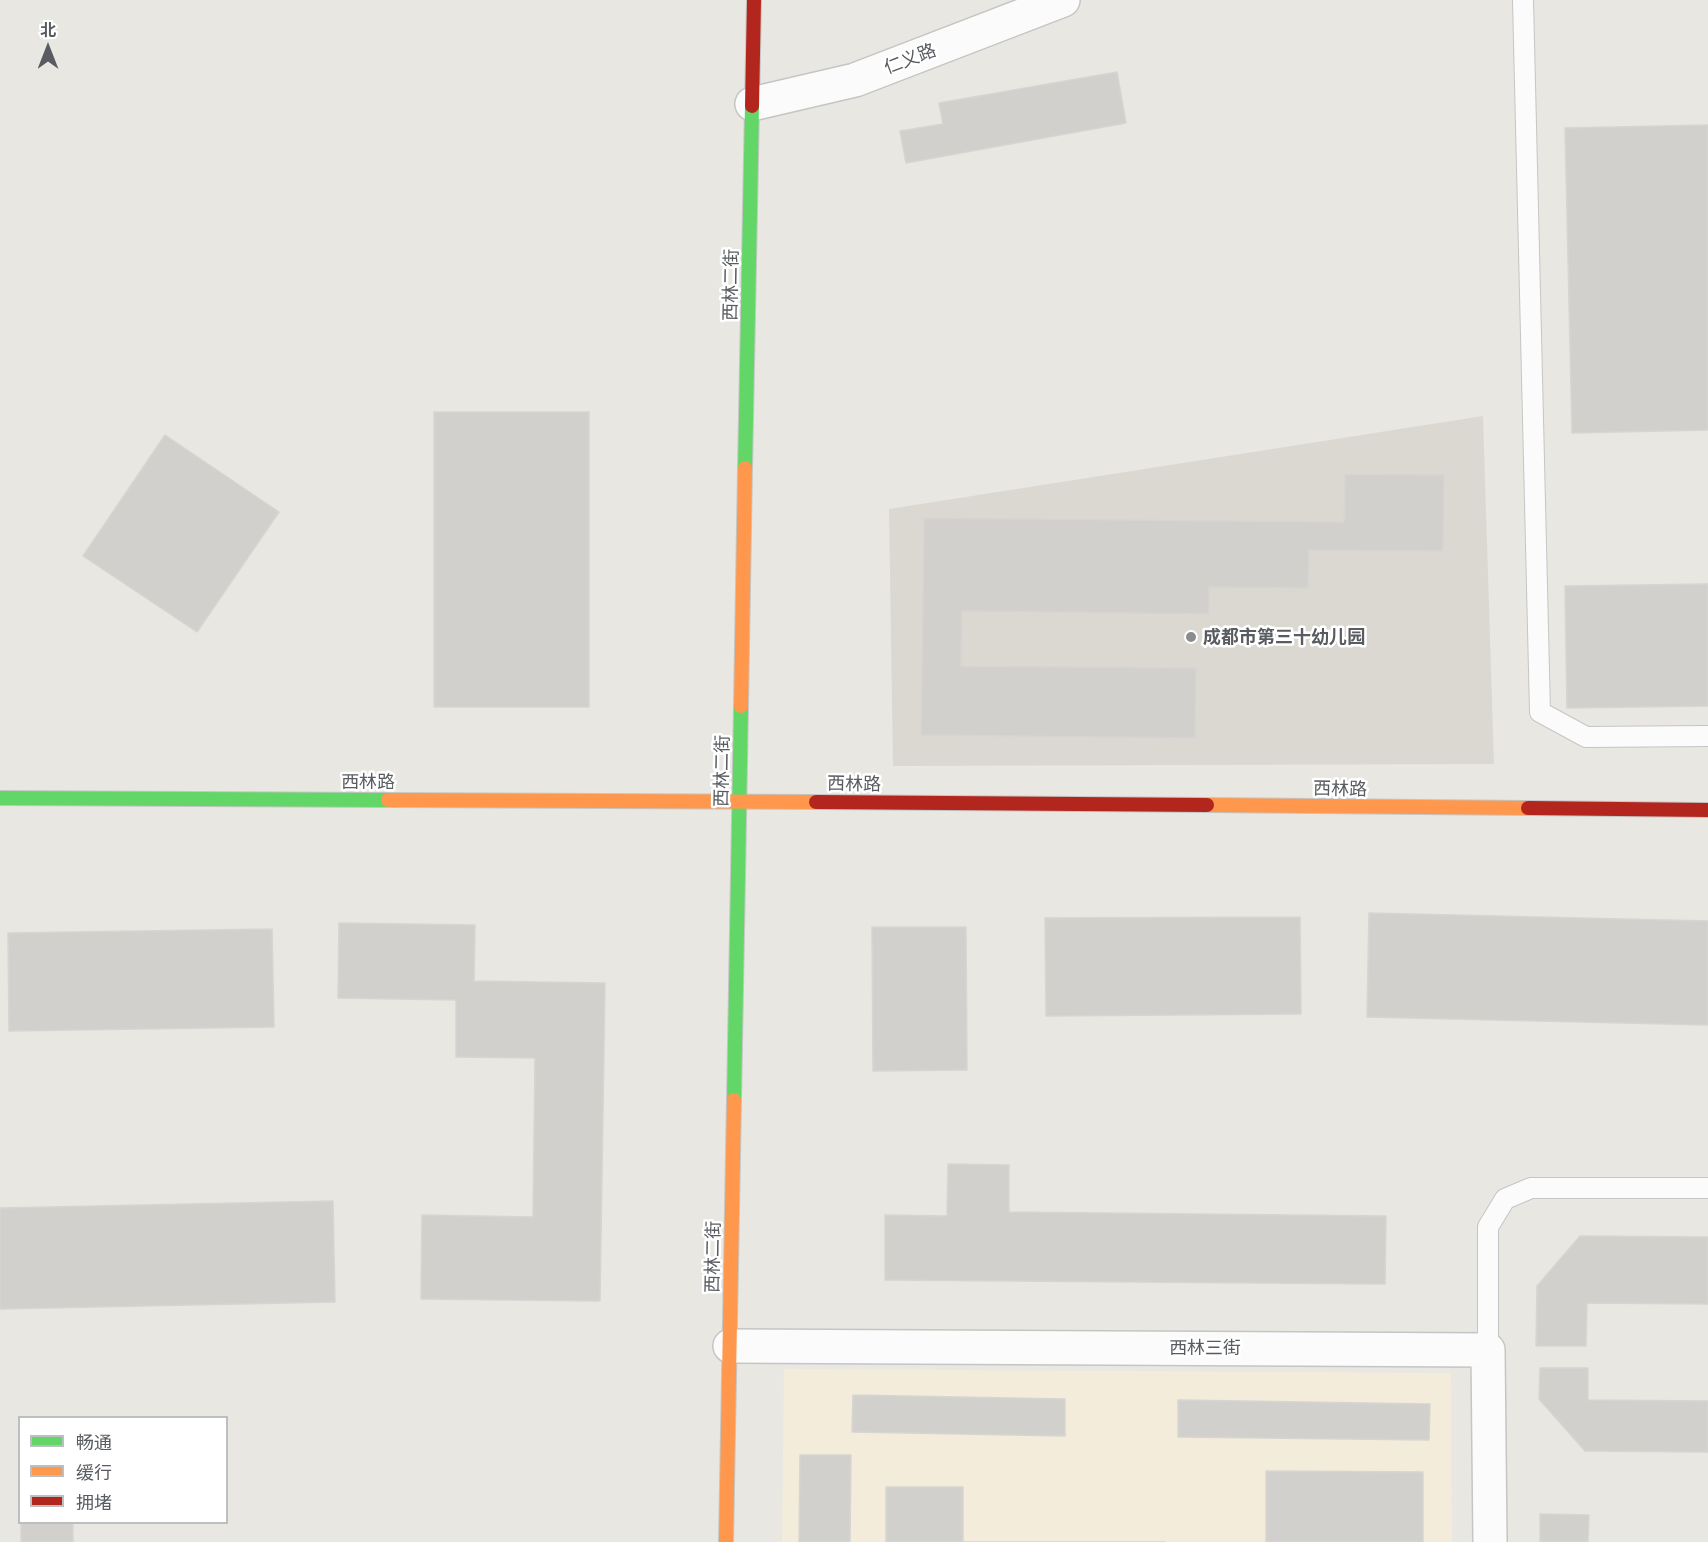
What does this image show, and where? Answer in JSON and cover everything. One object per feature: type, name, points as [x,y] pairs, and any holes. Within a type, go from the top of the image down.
[{"type":"street","name":"西林二街","points":[[726,1542],[754,0]]},
{"type":"street","name":"仁义路","points":[[752,104],[855,80],[1063,0]]},
{"type":"street","name":"西林路","points":[[0,798],[739,801],[1708,810]]},
{"type":"street","name":"西林三街","points":[[730,1346],[1488,1350]]},
{"type":"street","points":[[1488,1350],[1490,1542]]},
{"type":"lane","points":[[1523,0],[1540,712],[1586,737],[1708,736]]},
{"type":"lane","points":[[1488,1350],[1488,1227],[1505,1198],[1531,1188],[1708,1188]]},
{"type":"shaded area","name":"成都市第三十幼儿园","points":[[1483,416],[1494,764],[893,766],[889,509]]},
{"type":"shaded area","points":[[784,1369],[1451,1373],[1452,1542],[782,1542]]},
{"type":"building","points":[[1117,72],[1126,123],[906,163],[900,131],[943,124],[939,103]]},
{"type":"building","points":[[1708,125],[1708,430],[1572,433],[1565,128]]},
{"type":"building","points":[[434,412],[589,412],[589,707],[434,707]]},
{"type":"building","points":[[165,435],[279,512],[197,632],[83,556]]},
{"type":"building","points":[[1345,474],[1444,475],[1443,551],[1309,550],[1308,588],[1209,587],[1209,614],[962,611],[961,666],[1196,668],[1195,738],[921,735],[924,518],[1344,522]]},
{"type":"building","points":[[1708,584],[1708,706],[1567,708],[1565,586]]},
{"type":"building","points":[[1369,913],[1708,921],[1708,1025],[1367,1017]]},
{"type":"building","points":[[1300,917],[1301,1014],[1046,1016],[1045,918]]},
{"type":"building","points":[[339,923],[475,925],[474,981],[605,983],[600,1301],[421,1299],[422,1215],[533,1217],[535,1058],[456,1057],[456,1000],[338,998]]},
{"type":"building","points":[[872,927],[966,927],[967,1070],[873,1071]]},
{"type":"building","points":[[272,929],[274,1027],[9,1031],[8,933]]},
{"type":"building","points":[[948,1164],[1009,1165],[1009,1212],[1386,1216],[1385,1284],[885,1280],[885,1215],[947,1216]]},
{"type":"building","points":[[333,1201],[335,1302],[0,1309],[0,1208]]},
{"type":"building","points":[[1580,1236],[1708,1237],[1708,1304],[1587,1303],[1586,1346],[1536,1346],[1537,1286]]},
{"type":"building","points":[[1540,1368],[1588,1368],[1588,1400],[1708,1401],[1708,1452],[1585,1451],[1539,1399]]},
{"type":"building","points":[[853,1395],[1065,1399],[1065,1436],[852,1432]]},
{"type":"building","points":[[1178,1400],[1430,1404],[1429,1440],[1178,1437]]},
{"type":"building","points":[[800,1455],[851,1455],[850,1542],[799,1542]]},
{"type":"building","points":[[1266,1471],[1423,1472],[1423,1542],[1266,1542]]},
{"type":"building","points":[[886,1487],[963,1487],[963,1542],[886,1542]]},
{"type":"building","points":[[1540,1514],[1589,1515],[1588,1542],[1540,1542]]},
{"type":"building","points":[[21,1524],[73,1524],[73,1542],[21,1542]]},
{"type":"traffic: fast","points":[[745,468],[752,106]]},
{"type":"traffic: fast","points":[[734,1100],[741,706]]},
{"type":"traffic: fast","points":[[0,798],[388,800]]},
{"type":"traffic: slow","points":[[741,706],[745,468]]},
{"type":"traffic: slow","points":[[388,800],[816,802]]},
{"type":"traffic: slow","points":[[1207,805],[1528,808]]},
{"type":"traffic: slow","points":[[726,1542],[734,1100]]},
{"type":"traffic: jam","points":[[752,106],[754,0]]},
{"type":"traffic: jam","points":[[816,802],[1207,805]]},
{"type":"traffic: jam","points":[[1528,808],[1708,810]]},
{"type":"place","name":"成都市第三十幼儿园","points":[[1191,637]]}]
